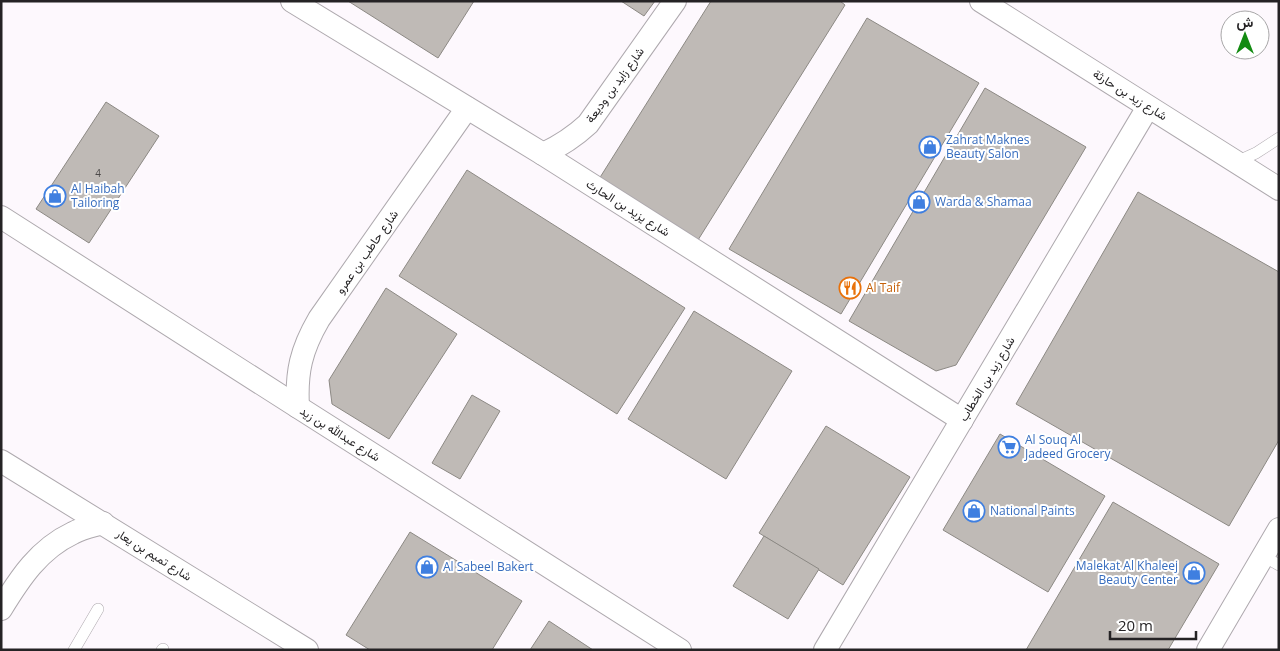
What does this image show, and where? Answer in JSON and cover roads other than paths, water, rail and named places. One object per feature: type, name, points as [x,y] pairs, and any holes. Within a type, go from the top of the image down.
[{"type":"street","name":"شارع يزيد بن الحارث","points":[[292,1],[543,154],[962,420]]},
{"type":"street","name":"شارع زايد بن وديعة","points":[[543,154],[559,147],[588,124],[675,1]]},
{"type":"street","name":"شارع زيد بن حارثة","points":[[980,1],[1279,189]]},
{"type":"street","name":"شارع زيد بن الخطاب","points":[[825,650],[1148,107]]},
{"type":"street","name":"شارع حاطب بن عمرو","points":[[298,407],[297,376],[300,361],[308,339],[319,319],[468,108]]},
{"type":"street","name":"شارع عبدالله بن زيد","points":[[1,217],[680,650]]},
{"type":"street","name":"شارع تميم بن يعار","points":[[1,461],[308,650]]},
{"type":"street","points":[[1,609],[22,575],[45,551],[73,532],[103,523]]},
{"type":"street","points":[[1208,650],[1271,561],[1279,529]]},
{"type":"lane","points":[[1236,162],[1256,153],[1279,138]]},
{"type":"lane","points":[[74,650],[98,609]]},
{"type":"place","name":"Zahrat Maknes Beauty Salon","points":[[930,147]]},
{"type":"place","name":"Al Haibah Tailoring","points":[[55,196]]},
{"type":"place","name":"Warda & Shamaa","points":[[919,202]]},
{"type":"place","name":"Al Taif","points":[[850,288]]},
{"type":"place","name":"Al Souq Al Jadeed Grocery","points":[[1009,447]]},
{"type":"place","name":"National Paints","points":[[974,511]]},
{"type":"place","name":"Al Sabeel Bakert","points":[[427,567]]},
{"type":"place","name":"Malekat Al Khaleej Beauty Center","points":[[1194,573]]}]
